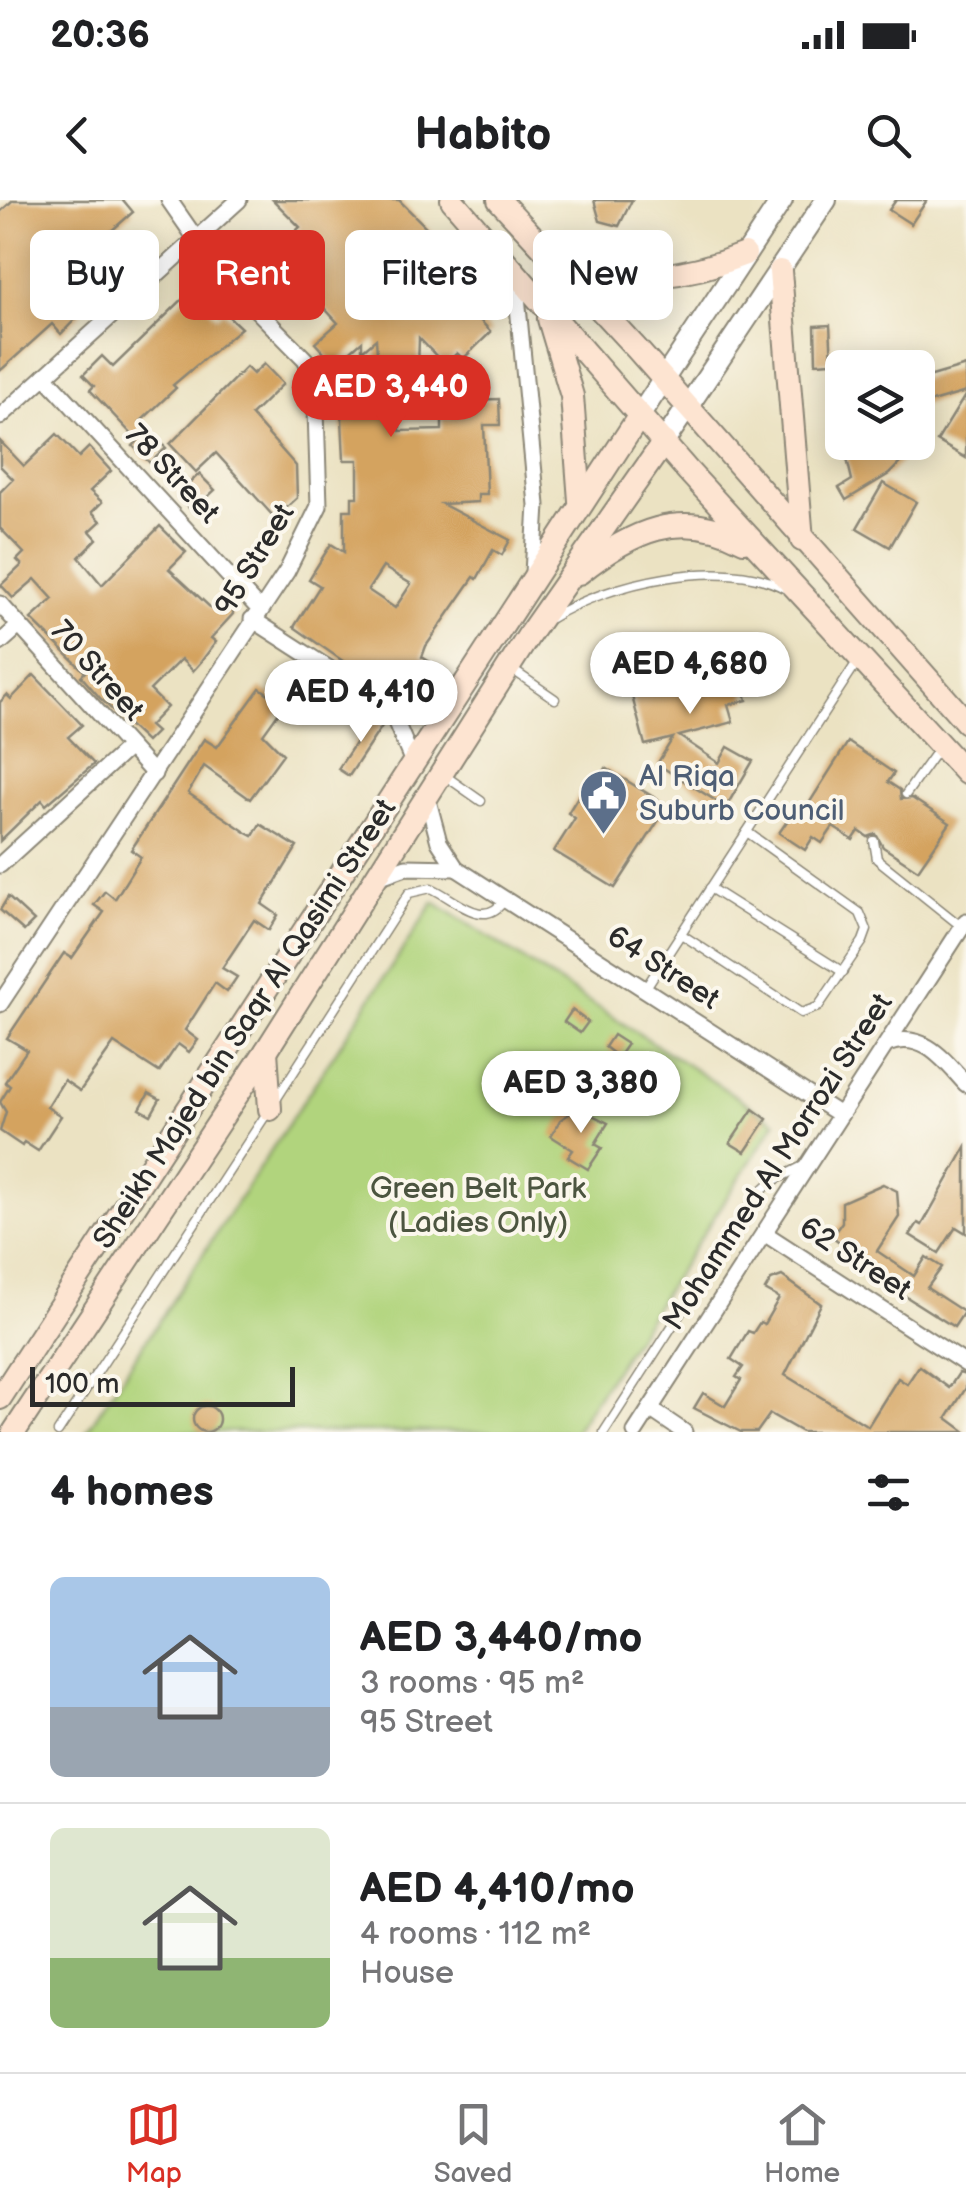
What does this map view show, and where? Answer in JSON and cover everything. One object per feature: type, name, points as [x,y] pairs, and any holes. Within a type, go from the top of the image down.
[{"type":"main road","points":[[452,200],[533,289]]},
{"type":"main road","points":[[498,200],[533,239]]},
{"type":"main road","points":[[673,277],[745,254]]},
{"type":"main road","points":[[780,271],[802,540]]},
{"type":"main road","points":[[550,320],[572,396],[580,501]]},
{"type":"main road","points":[[559,320],[760,549],[966,773]]},
{"type":"main road","points":[[608,320],[966,722]]},
{"type":"main road","name":"Sheikh Majed bin Saqr Al Qasimi Street","points":[[0,1398],[533,573],[640,414]]},
{"type":"main road","name":"Sheikh Majed bin Saqr Al Qasimi Street","points":[[17,1429],[266,1050],[508,667],[664,442]]},
{"type":"main road","points":[[564,584],[619,542],[653,527],[708,526],[760,549]]},
{"type":"main road","points":[[266,1050],[270,1109]]},
{"type":"main road","points":[[17,1429],[19,1405],[37,1373],[32,1364],[21,1366]]},
{"type":"street","name":"95 Street","points":[[169,200],[192,230]]},
{"type":"street","points":[[207,230],[239,200]]},
{"type":"street","name":"Sheikh Majed bin Saqr Al Qasimi Street","points":[[640,414],[782,200]]},
{"type":"street","name":"Sheikh Majed bin Saqr Al Qasimi Street","points":[[664,442],[826,200]]},
{"type":"street","points":[[0,416],[179,255]]},
{"type":"street","points":[[514,266],[537,505],[533,573]]},
{"type":"street","name":"95 Street","points":[[0,1004],[154,774],[255,614],[294,562],[317,515],[317,389],[305,359],[267,320]]},
{"type":"street","name":"78 Street","points":[[45,376],[255,614],[390,708]]},
{"type":"street","name":"70 Street","points":[[0,604],[154,774]]},
{"type":"street","points":[[0,643],[20,626]]},
{"type":"street","points":[[390,708],[416,715],[444,711]]},
{"type":"street","points":[[390,708],[412,760]]},
{"type":"street","points":[[0,865],[129,746]]},
{"type":"street","points":[[427,797],[439,842],[456,868]]},
{"type":"street","points":[[375,879],[406,867],[456,868]]},
{"type":"street","name":"64 Street","points":[[456,868],[840,1116]]},
{"type":"street","name":"Mohammed Al Morrozi Street","points":[[635,1432],[964,924]]},
{"type":"street","points":[[887,1044],[906,1040],[927,1045],[966,1084]]},
{"type":"street","name":"62 Street","points":[[764,1233],[966,1364]]},
{"type":"street","points":[[650,1410],[684,1432]]},
{"type":"lane","points":[[531,632],[596,594],[642,581],[757,577],[809,602]]},
{"type":"lane","points":[[644,989],[860,658]]},
{"type":"lane","points":[[508,667],[555,699]]},
{"type":"lane","points":[[906,794],[941,746]]},
{"type":"lane","points":[[442,774],[481,802]]},
{"type":"lane","points":[[681,934],[801,1014],[818,1007],[843,972],[866,936],[864,918],[747,832]]},
{"type":"lane","points":[[874,841],[877,859],[964,924]]},
{"type":"lane","points":[[58,1432],[409,893],[431,888],[478,914],[492,912],[505,899]]},
{"type":"lane","points":[[710,888],[843,972]]},
{"type":"lane","points":[[604,1432],[756,1196],[771,1182],[810,1162]]},
{"type":"green space","name":"Green Belt Park (Ladies Only)","points":[[434,902],[776,1122],[574,1432],[86,1432]]},
{"type":"building","points":[[13,200],[123,200],[133,212],[112,230],[30,230],[30,320],[74,320],[61,334],[52,324],[0,371],[0,212]]},
{"type":"building","points":[[273,200],[399,200],[429,230],[345,230],[345,320],[480,320],[491,332],[463,359],[457,353],[445,365],[419,338],[418,368],[398,370],[400,431],[442,430],[442,417],[452,417],[452,409],[472,408],[472,400],[499,399],[500,425],[484,425],[487,494],[478,494],[478,502],[442,504],[510,540],[502,555],[493,550],[477,579],[474,577],[426,646],[422,657],[430,662],[422,675],[428,680],[419,703],[396,698],[294,627],[320,586],[309,579],[331,544],[344,552],[344,510],[352,510],[352,497],[358,497],[358,460],[344,460],[341,398],[364,396],[363,381],[390,381],[378,368],[376,339],[362,351],[362,341],[335,365],[315,343],[338,323],[325,309],[325,230],[297,230],[300,227]],"holes":[[[383,567],[411,584],[395,608],[368,590]]]},
{"type":"building","points":[[594,200],[632,200],[619,226],[600,221]]},
{"type":"building","points":[[896,200],[927,200],[911,224],[889,210]]},
{"type":"building","points":[[179,303],[179,320],[233,320],[241,328],[173,385],[176,388],[140,422],[166,448],[150,463],[133,446],[138,441],[90,390],[94,386],[83,375],[102,356],[113,367]]},
{"type":"building","points":[[830,325],[831,350],[825,350],[825,362],[816,363],[815,326]]},
{"type":"building","points":[[264,364],[283,384],[251,415],[296,466],[297,498],[275,518],[216,453],[196,472],[170,444],[246,367],[253,374]]},
{"type":"building","points":[[966,366],[966,392],[935,401],[935,375]]},
{"type":"building","points":[[966,394],[966,458],[937,441]]},
{"type":"building","points":[[57,434],[79,457],[89,447],[111,471],[90,491],[102,502],[92,512],[101,521],[90,531],[97,539],[79,557],[102,585],[160,526],[186,552],[169,569],[213,610],[228,592],[232,596],[233,614],[211,638],[216,642],[200,663],[193,671],[181,659],[150,690],[167,707],[149,726],[156,732],[146,742],[101,699],[81,676],[85,672],[31,619],[53,599],[35,579],[13,598],[1,585],[22,565],[17,560],[24,553],[0,528],[0,492],[13,479],[0,466],[0,441],[24,466]]},
{"type":"building","points":[[847,460],[902,460],[889,474],[846,500],[839,488],[852,480]]},
{"type":"building","points":[[199,474],[215,490],[192,511],[177,495]]},
{"type":"building","points":[[883,483],[916,502],[890,547],[857,528]]},
{"type":"building","points":[[716,647],[721,671],[738,666],[747,700],[728,705],[733,722],[679,736],[719,763],[728,747],[753,761],[726,807],[657,764],[673,738],[645,745],[625,670]]},
{"type":"building","points":[[34,675],[82,725],[68,737],[94,764],[46,805],[42,800],[0,841],[0,702],[7,695],[11,699]]},
{"type":"building","points":[[260,688],[284,705],[263,734],[283,754],[250,799],[204,766],[188,793],[253,836],[260,824],[297,847],[262,904],[278,915],[269,930],[254,920],[222,968],[237,977],[227,992],[215,983],[185,1030],[198,1040],[189,1052],[178,1044],[159,1072],[114,1043],[80,1091],[64,1080],[47,1107],[61,1116],[38,1151],[24,1142],[22,1146],[0,1131],[6,1112],[0,1102],[10,1086],[5,1082],[27,1050],[7,1038],[64,953],[72,958],[104,912],[94,905],[105,891],[115,899],[141,857],[131,850],[204,739],[217,747]]},
{"type":"building","points":[[375,713],[384,723],[349,776],[338,769]]},
{"type":"building","points":[[848,742],[894,773],[888,782],[900,790],[901,799],[912,798],[950,823],[918,870],[883,847],[876,834],[868,837],[859,831],[853,840],[833,827],[822,843],[813,837],[805,850],[779,833],[796,808],[803,813]]},
{"type":"building","name":"Al Riqa Suburb Council","points":[[606,768],[668,806],[615,888],[554,851],[575,818],[568,813],[579,795],[586,799]]},
{"type":"building","points":[[8,897],[34,921],[24,931],[0,910]]},
{"type":"building","points":[[572,1010],[588,1022],[580,1033],[564,1022]]},
{"type":"building","points":[[613,1035],[627,1044],[618,1057],[605,1047]]},
{"type":"building","points":[[149,1093],[160,1099],[151,1115],[140,1109]]},
{"type":"building","points":[[578,1108],[608,1123],[595,1144],[602,1148],[588,1169],[568,1157],[573,1150],[551,1136],[560,1120]]},
{"type":"building","points":[[753,1109],[767,1119],[745,1152],[730,1143]]},
{"type":"building","points":[[966,1147],[966,1233],[956,1227],[939,1253],[910,1235],[918,1223],[922,1225]]},
{"type":"building","points":[[883,1184],[897,1191],[899,1217],[877,1251],[914,1276],[926,1257],[942,1267],[927,1288],[964,1312],[954,1327],[902,1294],[832,1236],[842,1222],[842,1202]]},
{"type":"building","points":[[782,1276],[821,1304],[785,1375],[868,1426],[898,1378],[907,1384],[919,1366],[949,1388],[959,1373],[966,1375],[966,1388],[947,1418],[966,1432],[802,1432],[770,1414],[757,1432],[741,1432],[694,1408],[703,1393],[725,1406],[741,1380],[736,1377],[743,1367],[731,1359],[748,1331],[753,1333],[760,1322],[764,1324],[779,1298],[765,1290],[771,1280]]},
{"type":"building","points":[[206,1406],[215,1410],[219,1419],[215,1428],[206,1432],[197,1428],[193,1419],[197,1410]]},
{"type":"place","name":"Al Riqa Suburb Council","points":[[604,836]]}]
